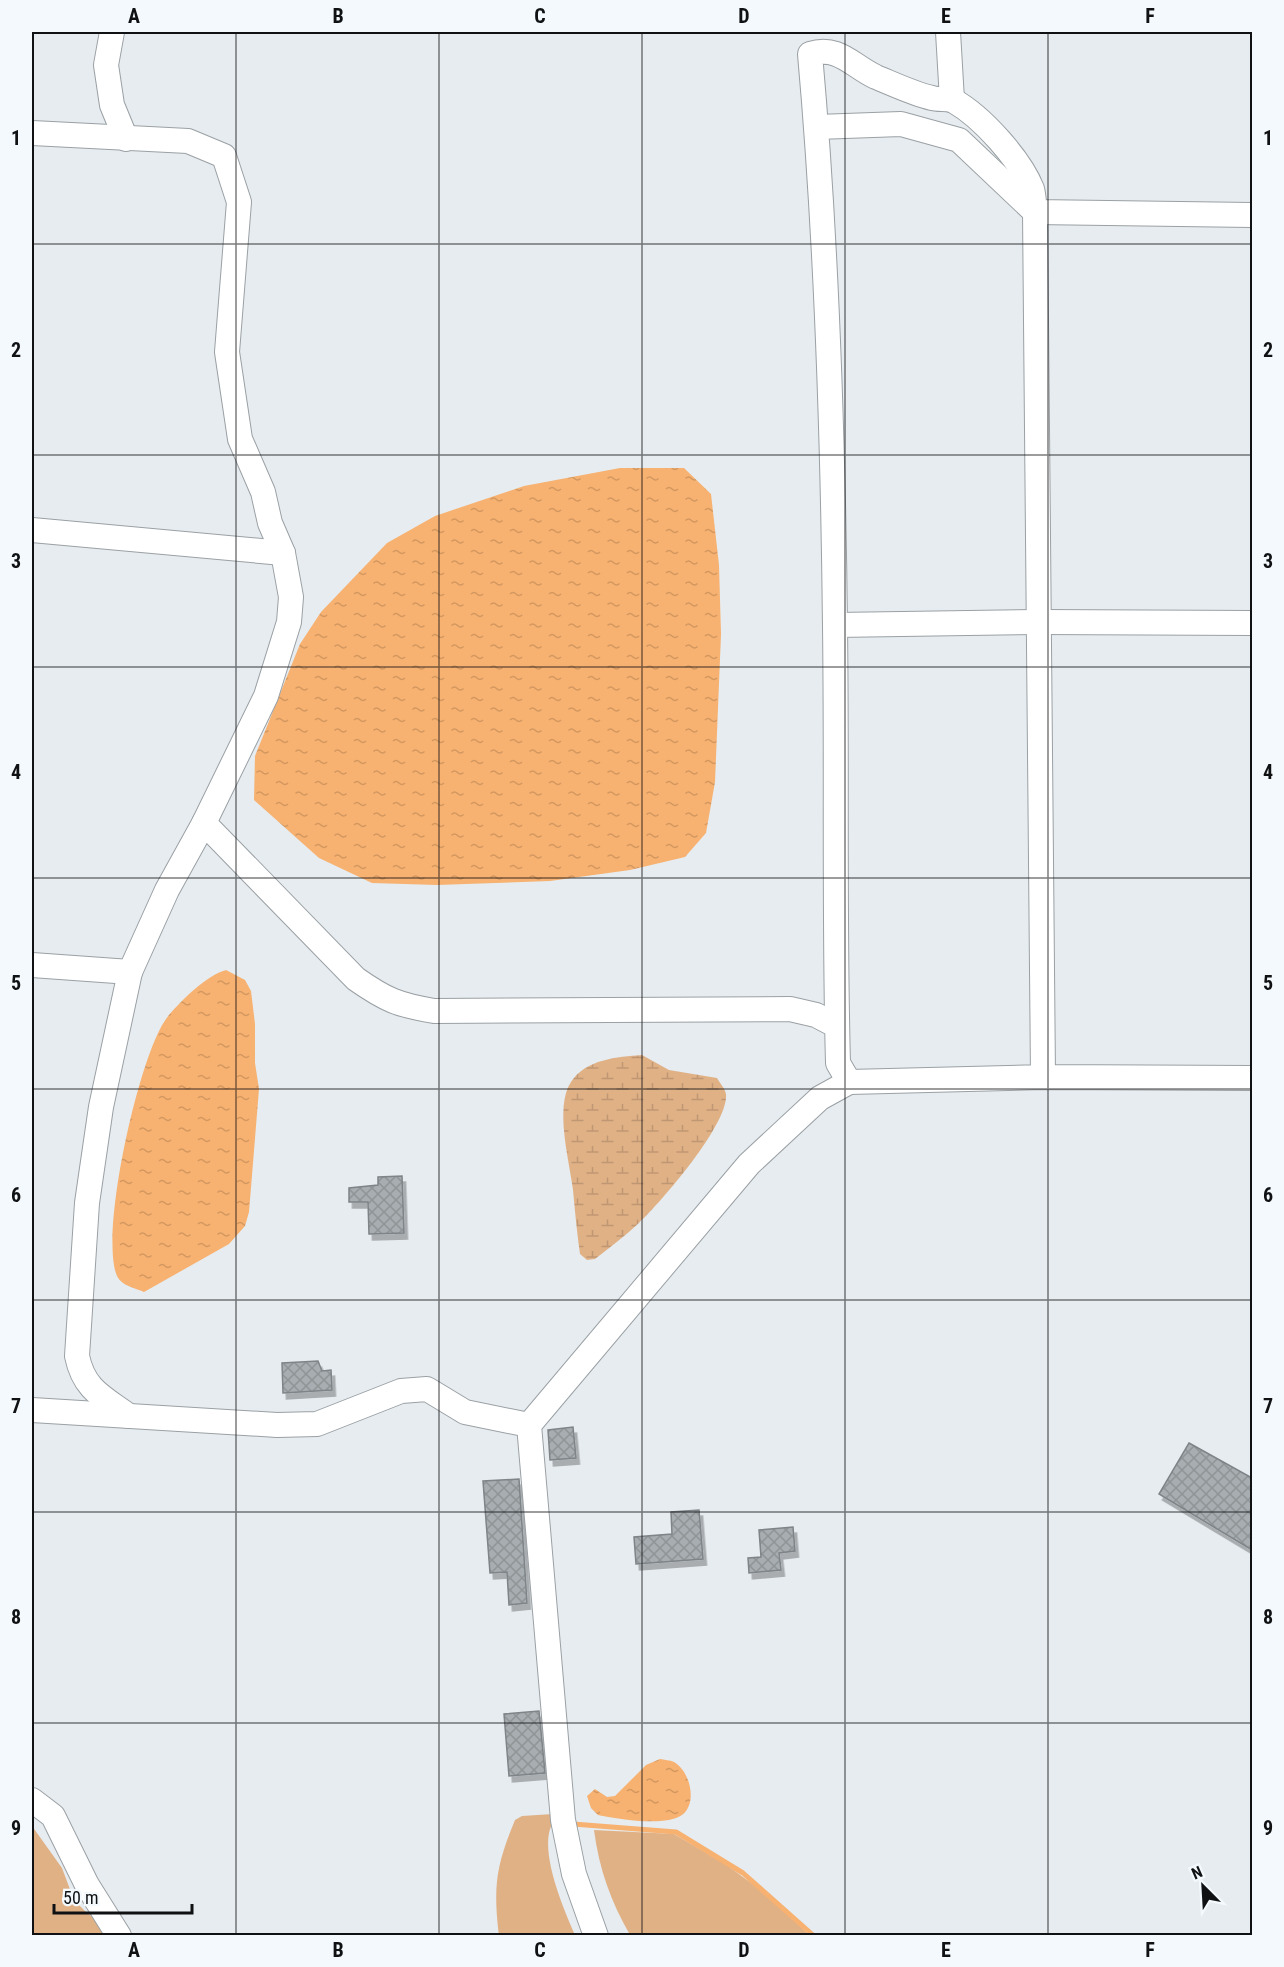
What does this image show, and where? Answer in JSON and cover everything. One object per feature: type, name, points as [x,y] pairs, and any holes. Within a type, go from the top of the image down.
[{"type":"street","points":[[111,32],[106,65],[112,105],[126,139]]},
{"type":"street","points":[[948,32],[952,100]]},
{"type":"street","points":[[849,1082],[838,1064],[835,625],[830,422],[817,127],[810,54],[824,50],[836,53],[875,76],[932,98],[952,100],[986,127],[1020,167],[1033,191],[1041,622],[1043,1077]]},
{"type":"street","points":[[817,127],[901,124],[959,140],[1035,212],[1252,215]]},
{"type":"street","points":[[32,133],[188,141],[224,156],[239,202],[227,352],[240,439],[263,492],[270,523],[283,553],[291,597],[289,622],[266,696],[204,823],[167,890],[130,972],[101,1107],[87,1203],[77,1356],[81,1375],[93,1390],[129,1416]]},
{"type":"street","points":[[32,530],[283,553]]},
{"type":"street","points":[[835,625],[1041,622],[1252,623]]},
{"type":"street","points":[[204,823],[356,979],[383,998],[404,1006],[434,1011],[790,1009],[816,1015],[837,1026]]},
{"type":"street","points":[[32,965],[130,972]]},
{"type":"street","points":[[596,1935],[574,1874],[563,1820],[529,1425],[749,1164],[820,1098],[849,1082],[1043,1077],[1252,1078]]},
{"type":"street","points":[[65,1412],[81,1375]]},
{"type":"street","points":[[32,1410],[277,1425],[317,1424],[401,1391],[426,1389],[465,1412],[529,1425]]},
{"type":"street","points":[[32,1800],[53,1816],[87,1886],[119,1935]]},
{"type":"green space","points":[[642,1055],[669,1070],[717,1078],[726,1094],[724,1107],[706,1142],[662,1198],[623,1237],[595,1259],[587,1260],[580,1254],[564,1135],[566,1093],[577,1074],[593,1064],[613,1058]]},
{"type":"green space","points":[[553,1814],[554,1821],[549,1832],[548,1846],[550,1861],[559,1895],[575,1935],[499,1936],[496,1889],[500,1864],[515,1820],[522,1816]]},
{"type":"green space","points":[[32,1826],[62,1868],[74,1900],[103,1924],[111,1935],[32,1935]]},
{"type":"green space","points":[[594,1830],[674,1834],[728,1866],[770,1897],[809,1935],[630,1935],[607,1885]]},
{"type":"water","points":[[620,468],[684,468],[711,494],[719,565],[721,634],[715,782],[706,833],[685,857],[630,870],[550,881],[437,885],[372,883],[319,858],[254,800],[255,756],[300,644],[321,612],[387,543],[435,516],[524,486]]},
{"type":"water","points":[[226,970],[245,980],[251,991],[255,1024],[255,1063],[259,1089],[249,1212],[245,1226],[229,1244],[144,1292],[119,1279],[113,1254],[113,1223],[117,1186],[134,1106],[155,1039],[166,1019],[193,990]]},
{"type":"water","points":[[660,1759],[669,1760],[680,1766],[688,1780],[690,1803],[682,1815],[664,1821],[641,1821],[598,1815],[591,1808],[587,1796],[595,1789],[607,1797],[615,1796],[646,1765]]},
{"type":"building","points":[[402,1176],[404,1233],[369,1234],[368,1202],[349,1202],[349,1188],[378,1185],[378,1177]]},
{"type":"building","points":[[318,1361],[322,1371],[331,1370],[332,1390],[283,1393],[282,1363]]},
{"type":"building","points":[[573,1427],[576,1458],[550,1460],[548,1430]]},
{"type":"building","points":[[1189,1443],[1252,1478],[1252,1550],[1159,1494]]},
{"type":"building","points":[[519,1479],[527,1603],[509,1605],[507,1572],[490,1573],[483,1481]]},
{"type":"building","points":[[699,1510],[703,1559],[636,1564],[634,1537],[672,1534],[671,1512]]},
{"type":"building","points":[[793,1527],[795,1551],[779,1553],[781,1570],[749,1573],[748,1558],[761,1557],[759,1530]]},
{"type":"building","points":[[539,1711],[545,1773],[509,1776],[504,1714]]},
{"type":"waterway","points":[[573,1824],[676,1832],[743,1873],[814,1936]]}]
